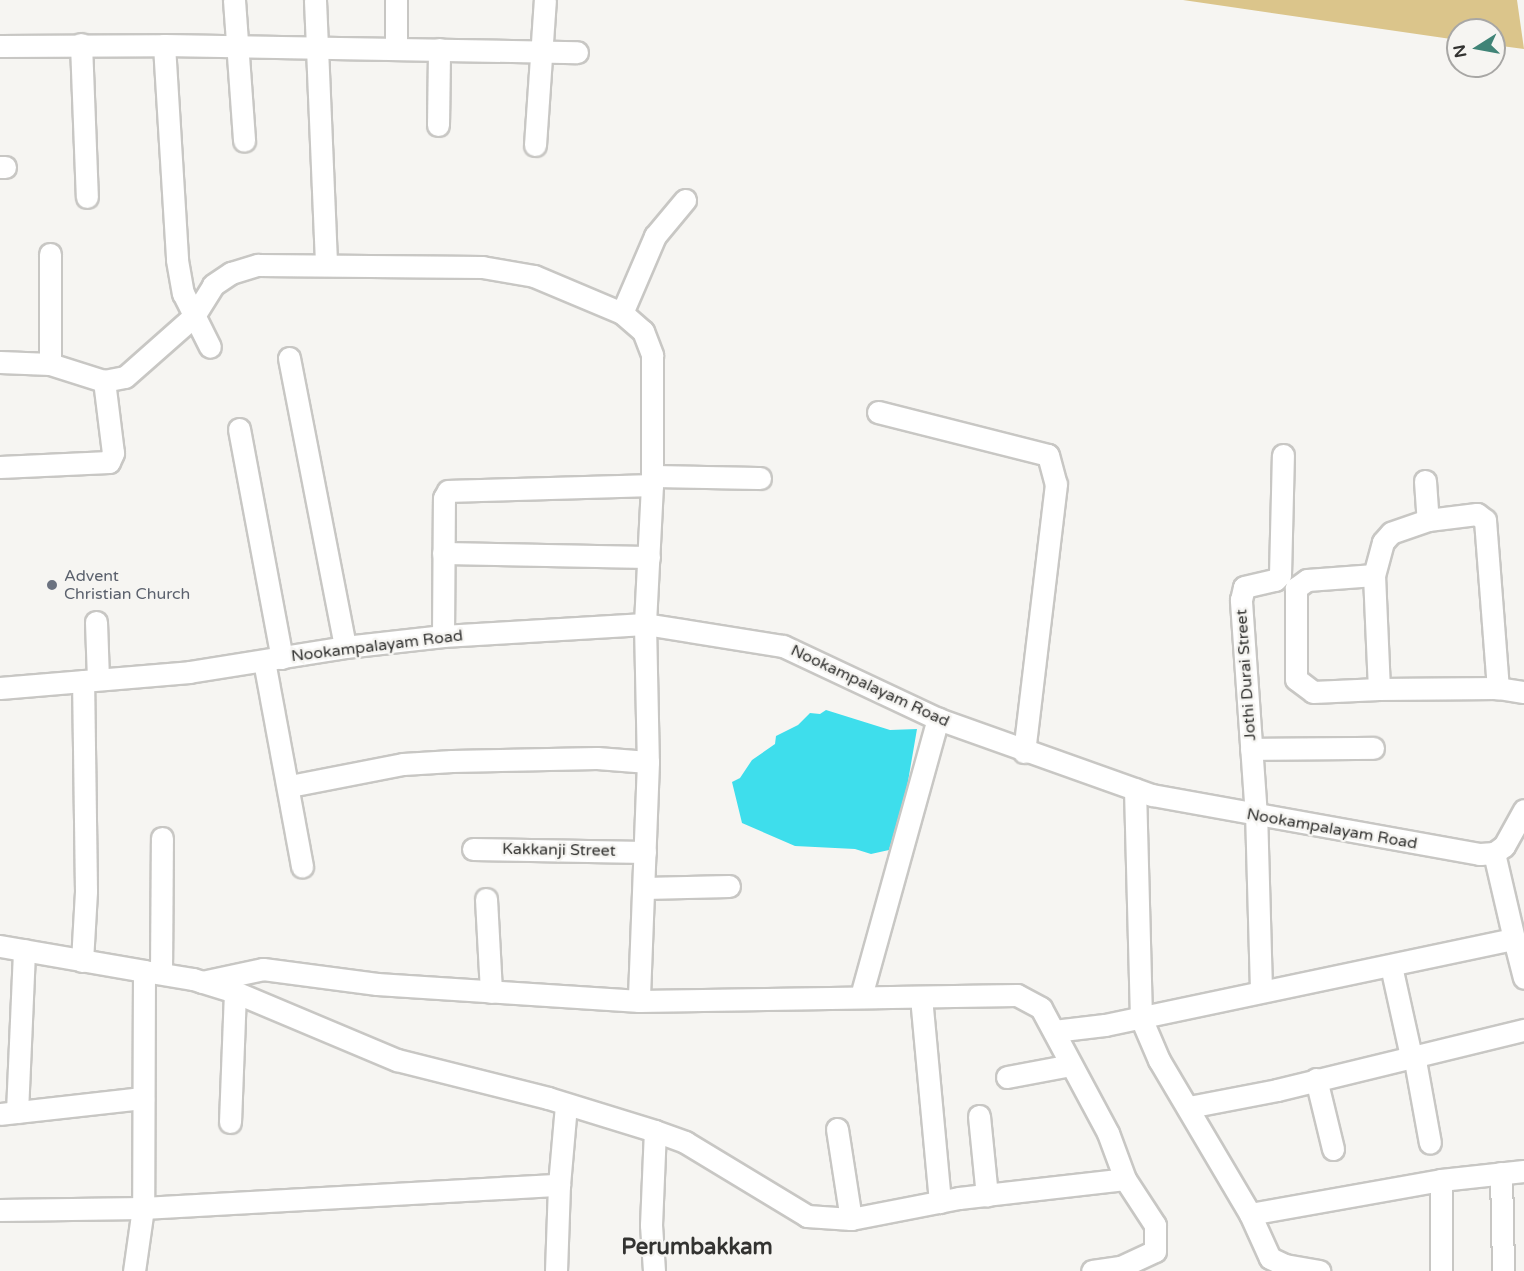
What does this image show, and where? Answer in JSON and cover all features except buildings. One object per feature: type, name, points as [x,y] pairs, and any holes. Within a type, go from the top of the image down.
[{"type":"street","points":[[234,0],[234,44],[244,141]]},
{"type":"street","points":[[315,0],[326,263]]},
{"type":"street","points":[[396,0],[396,46]]},
{"type":"street","points":[[535,146],[544,0]]},
{"type":"street","points":[[81,44],[87,197]]},
{"type":"street","points":[[0,46],[234,44],[577,51]]},
{"type":"street","points":[[164,45],[177,260],[183,293],[210,347]]},
{"type":"street","points":[[438,125],[439,49]]},
{"type":"street","points":[[622,313],[655,236],[685,200]]},
{"type":"street","points":[[50,254],[50,364]]},
{"type":"street","points":[[0,362],[50,364],[104,381],[125,377],[138,369],[194,316],[213,285],[231,273],[258,265],[326,263],[482,267],[534,276],[622,313],[643,331],[652,355],[652,480],[645,624],[648,762],[639,1001]]},
{"type":"street","points":[[289,358],[345,647]]},
{"type":"street","points":[[0,467],[109,462],[113,453],[104,381]]},
{"type":"street","points":[[878,412],[1048,454],[1056,484],[1024,752]]},
{"type":"street","points":[[239,429],[302,867]]},
{"type":"street","name":"Jothi Durai Street","points":[[1261,990],[1256,816],[1241,592],[1249,585],[1275,580],[1280,575],[1283,454]]},
{"type":"street","points":[[443,636],[444,498],[448,491],[652,480],[760,477]]},
{"type":"street","points":[[1425,481],[1428,520]]},
{"type":"street","points":[[1379,688],[1374,575],[1383,542],[1391,533],[1403,526],[1428,520],[1477,514],[1485,519],[1498,688]]},
{"type":"street","points":[[443,553],[649,557]]},
{"type":"street","points":[[1374,575],[1307,580],[1296,588],[1296,679],[1313,692],[1379,688],[1498,688],[1524,692]]},
{"type":"street","points":[[82,961],[86,891],[90,680],[96,622]]},
{"type":"street","name":"Nookampalayam Road","points":[[0,688],[273,660],[345,647],[443,636],[645,624],[783,646],[939,719],[1024,752],[1134,789],[1256,816],[1494,853]]},
{"type":"street","points":[[861,996],[939,719]]},
{"type":"street","points":[[1251,749],[1373,748]]},
{"type":"street","points":[[290,786],[403,764],[597,758],[648,762]]},
{"type":"street","points":[[1134,789],[1141,1018],[1160,1060],[1250,1214],[1269,1257],[1285,1265],[1319,1271]]},
{"type":"street","points":[[1524,810],[1504,846],[1494,853],[1524,978]]},
{"type":"street","points":[[134,1271],[143,1208],[143,1098],[162,837]]},
{"type":"street","name":"Kakkanji Street","points":[[473,849],[645,852]]},
{"type":"street","points":[[644,888],[729,886]]},
{"type":"street","points":[[486,899],[491,992]]},
{"type":"street","points":[[1054,1031],[1141,1018],[1261,990],[1391,966],[1514,939]]},
{"type":"street","points":[[0,946],[202,982],[235,992],[397,1060],[655,1131],[685,1142],[807,1216],[851,1219],[940,1202],[1125,1179]]},
{"type":"street","points":[[24,950],[9,1113],[143,1098]]},
{"type":"street","points":[[1391,966],[1413,1056],[1430,1143]]},
{"type":"street","points":[[202,982],[262,969],[491,992],[639,1001],[1017,995],[1041,1008],[1108,1133],[1125,1179],[1155,1225],[1155,1251],[1120,1267],[1092,1271]]},
{"type":"street","points":[[230,1122],[235,992]]},
{"type":"street","points":[[921,997],[940,1202]]},
{"type":"street","points":[[1189,1107],[1316,1080],[1524,1030]]},
{"type":"street","points":[[1007,1077],[1071,1065]]},
{"type":"street","points":[[1316,1080],[1333,1149]]},
{"type":"street","points":[[556,1271],[559,1185],[566,1105]]},
{"type":"street","points":[[979,1116],[987,1196]]},
{"type":"street","points":[[837,1129],[851,1219]]},
{"type":"street","points":[[654,1271],[651,1225],[655,1131]]},
{"type":"street","points":[[1250,1214],[1441,1180],[1524,1170]]},
{"type":"street","points":[[1501,1173],[1503,1271]]},
{"type":"street","points":[[1441,1180],[1442,1271]]},
{"type":"street","points":[[0,1210],[143,1208],[559,1185]]},
{"type":"shaded area","points":[[1183,0],[1517,0],[1524,49],[1506,47],[1506,18],[1446,18],[1446,38]]},
{"type":"water","points":[[826,710],[890,730],[917,729],[906,793],[889,850],[871,854],[855,849],[795,846],[742,823],[732,782],[740,778],[752,760],[775,744],[776,736],[798,725],[810,713],[820,714]]},
{"type":"place","name":"Advent Christian Church","points":[[52,585]]},
{"type":"district","name":"Perumbakkam","points":[[697,1248]]}]
